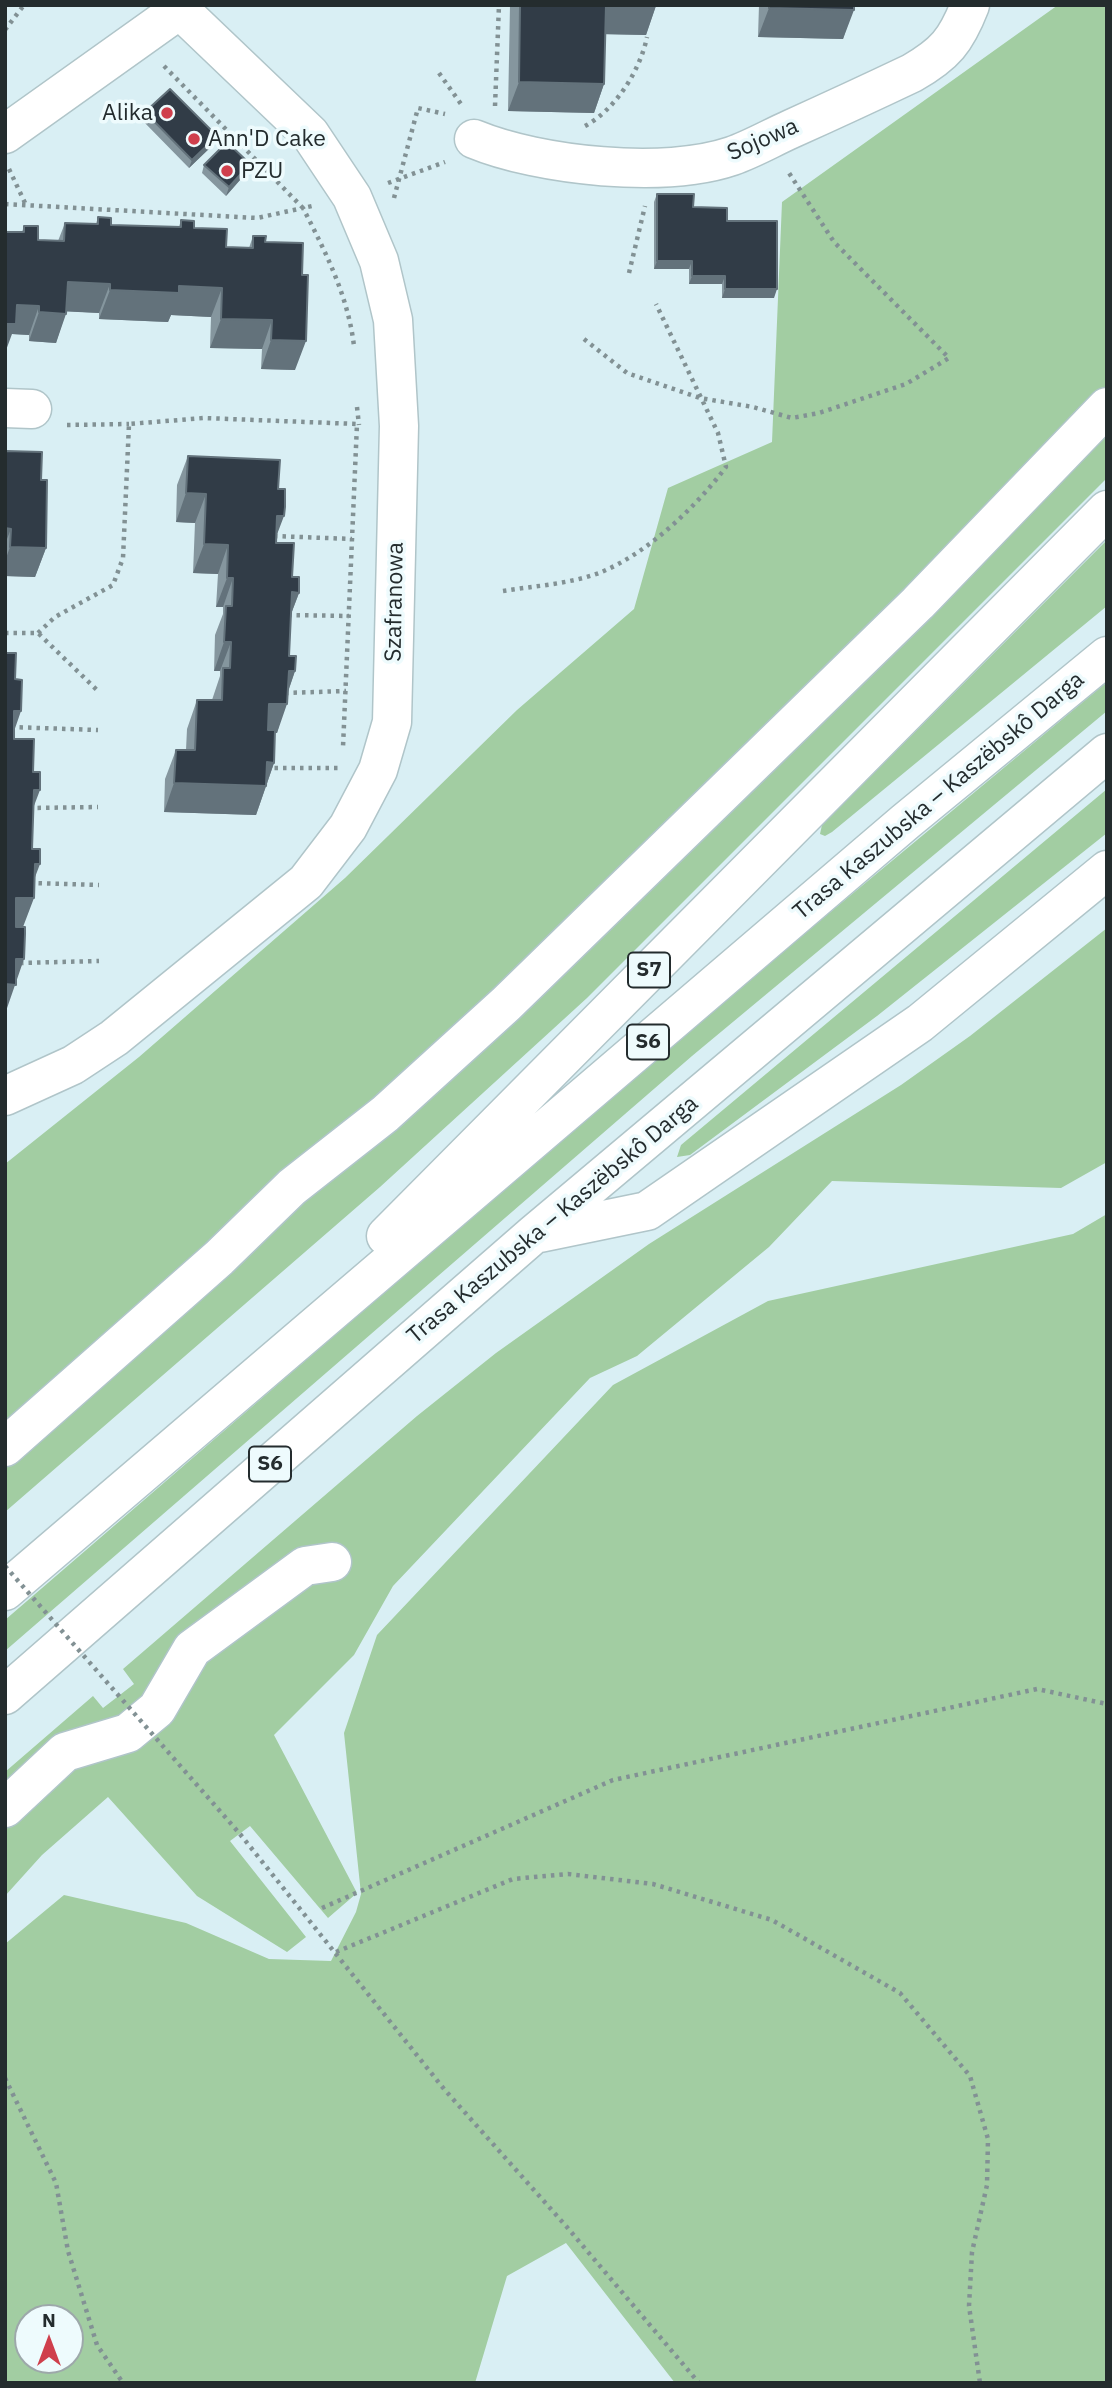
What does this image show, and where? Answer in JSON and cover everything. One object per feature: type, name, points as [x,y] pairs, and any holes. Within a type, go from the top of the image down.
[{"type":"main road","name":"Sojowa","points":[[478,119],[498,149],[551,160],[663,167],[731,156],[912,74],[947,50],[970,5]]},
{"type":"main road","points":[[5,134],[177,8]]},
{"type":"main road","name":"Szafranowa","points":[[5,1096],[73,1065],[114,1038],[306,882],[348,827],[378,770],[392,722],[399,426],[393,320],[379,261],[352,197],[310,134],[177,8]]},
{"type":"main road","points":[[5,1447],[219,1258],[292,1187],[385,1114],[506,1004],[908,612],[1107,407]]},
{"type":"main road","name":"S7","points":[[193,1431],[1107,510]]},
{"type":"main road","name":"Trasa Kaszubska – Kaszëbskô Darga","points":[[5,1591],[905,822],[1107,656]]},
{"type":"main road","name":"Trasa Kaszubska – Kaszëbskô Darga","points":[[5,1695],[534,1234],[1107,752]]},
{"type":"main road","name":"S6","points":[[534,1234],[647,1211],[920,1023],[1107,870]]},
{"type":"main road","points":[[5,1808],[65,1752],[128,1733],[157,1709],[192,1649],[305,1566],[332,1562]]},
{"type":"path","points":[[5,30],[24,5]]},
{"type":"path","points":[[5,204],[257,218],[352,197],[452,160],[478,119],[499,5]]},
{"type":"path","points":[[576,131],[602,117],[629,79],[647,37]]},
{"type":"path","points":[[138,39],[303,208],[328,257],[350,312],[354,351]]},
{"type":"path","points":[[439,74],[478,119]]},
{"type":"path","points":[[393,203],[418,108]]},
{"type":"path","points":[[584,339],[627,373],[701,398],[753,407],[792,418],[819,413],[906,384],[949,358],[834,242],[768,139]]},
{"type":"path","points":[[5,161],[27,206]]},
{"type":"path","points":[[629,273],[640,218],[663,167]]},
{"type":"path","points":[[503,591],[598,573],[631,557],[699,498],[726,467],[718,433],[656,304]]},
{"type":"path","points":[[343,755],[357,401]]},
{"type":"path","points":[[19,408],[30,426],[129,424],[204,418],[399,426]]},
{"type":"path","points":[[5,633],[38,633],[55,617],[113,585],[122,558],[129,424]]},
{"type":"path","points":[[274,536],[352,539]]},
{"type":"path","points":[[288,615],[349,616]]},
{"type":"path","points":[[38,633],[98,691]]},
{"type":"path","points":[[285,693],[346,691]]},
{"type":"path","points":[[11,727],[98,730]]},
{"type":"path","points":[[264,768],[342,768],[339,777]]},
{"type":"path","points":[[29,808],[98,807]]},
{"type":"path","points":[[29,883],[99,886]]},
{"type":"path","points":[[14,963],[99,961]]},
{"type":"path","points":[[5,1566],[240,1834],[444,2089],[566,2225],[699,2383]]},
{"type":"path","points":[[323,1908],[613,1780],[1037,1689],[1107,1704]]},
{"type":"path","points":[[336,1952],[513,1879],[568,1874],[653,1884],[772,1920],[900,1993],[970,2076],[988,2139],[988,2185],[972,2252],[969,2306],[980,2383]]},
{"type":"path","points":[[5,2078],[56,2183],[68,2251],[97,2345],[123,2383]]},
{"type":"green space","points":[[1058,5],[1107,5],[1107,478],[587,998],[380,1187],[5,1512],[5,1164],[139,1057],[345,878],[517,710],[634,609],[668,488],[772,442],[782,202]]},
{"type":"green space","points":[[1107,540],[1107,606],[832,832],[825,836],[820,834],[822,825]]},
{"type":"green space","points":[[1107,682],[1107,711],[692,1056],[5,1651],[5,1620],[679,1038]]},
{"type":"green space","points":[[1107,789],[1107,833],[877,1016],[690,1155],[677,1157],[681,1145]]},
{"type":"green space","points":[[1107,928],[1107,1162],[1061,1188],[832,1181],[769,1247],[637,1356],[590,1378],[393,1586],[354,1655],[274,1735],[357,1893],[328,1918],[250,1826],[230,1841],[306,1937],[287,1952],[197,1896],[108,1797],[42,1855],[5,1896],[5,1772],[93,1696],[103,1708],[134,1684],[123,1669],[417,1416],[496,1353],[649,1244],[901,1085],[970,1036]]},
{"type":"green space","points":[[1107,1214],[1107,2383],[675,2383],[566,2243],[507,2276],[475,2383],[5,2383],[5,1944],[64,1895],[186,1923],[269,1959],[331,1961],[356,1912],[361,1894],[344,1733],[377,1635],[613,1385],[768,1301],[1073,1234]]},
{"type":"building","points":[[520,5],[606,5],[604,84],[519,82]]},
{"type":"building","points":[[769,5],[854,5],[854,10],[769,8]]},
{"type":"building","points":[[170,89],[217,136],[192,160],[145,112]]},
{"type":"building","points":[[227,142],[250,164],[229,187],[204,165]]},
{"type":"building","points":[[657,194],[694,194],[693,207],[727,208],[727,221],[777,221],[777,289],[725,289],[725,276],[692,276],[692,261],[657,261]]},
{"type":"building","points":[[98,217],[111,218],[111,225],[181,227],[181,220],[194,221],[194,228],[227,229],[226,247],[253,248],[253,236],[266,236],[265,242],[303,243],[302,275],[308,275],[306,341],[271,340],[272,320],[221,319],[222,288],[179,286],[179,293],[110,290],[110,284],[68,282],[66,314],[39,312],[39,306],[17,305],[16,324],[5,324],[5,232],[24,232],[24,226],[38,226],[38,240],[64,241],[65,223],[98,224]]},
{"type":"building","points":[[6,451],[42,452],[41,480],[47,480],[46,548],[10,547],[11,529],[5,528]]},
{"type":"building","points":[[188,456],[280,460],[278,489],[285,489],[285,507],[284,516],[277,516],[276,543],[294,543],[292,577],[299,577],[299,593],[292,592],[289,656],[296,656],[295,671],[289,671],[287,704],[269,704],[268,730],[275,730],[274,763],[267,762],[266,786],[174,783],[176,750],[195,750],[197,700],[222,700],[223,668],[230,668],[231,642],[224,642],[226,606],[232,606],[233,578],[227,578],[228,545],[204,544],[206,494],[186,493]]},
{"type":"building","points":[[5,653],[16,653],[15,679],[22,680],[21,711],[14,711],[14,739],[34,739],[33,772],[40,772],[40,790],[34,790],[32,849],[40,849],[40,864],[35,864],[34,898],[16,898],[16,927],[25,927],[25,934],[24,959],[16,959],[16,985],[5,984]]},
{"type":"place","name":"Alika","points":[[167,113]]},
{"type":"place","name":"Ann'D Cake","points":[[194,139]]},
{"type":"place","name":"PZU","points":[[227,171]]}]
